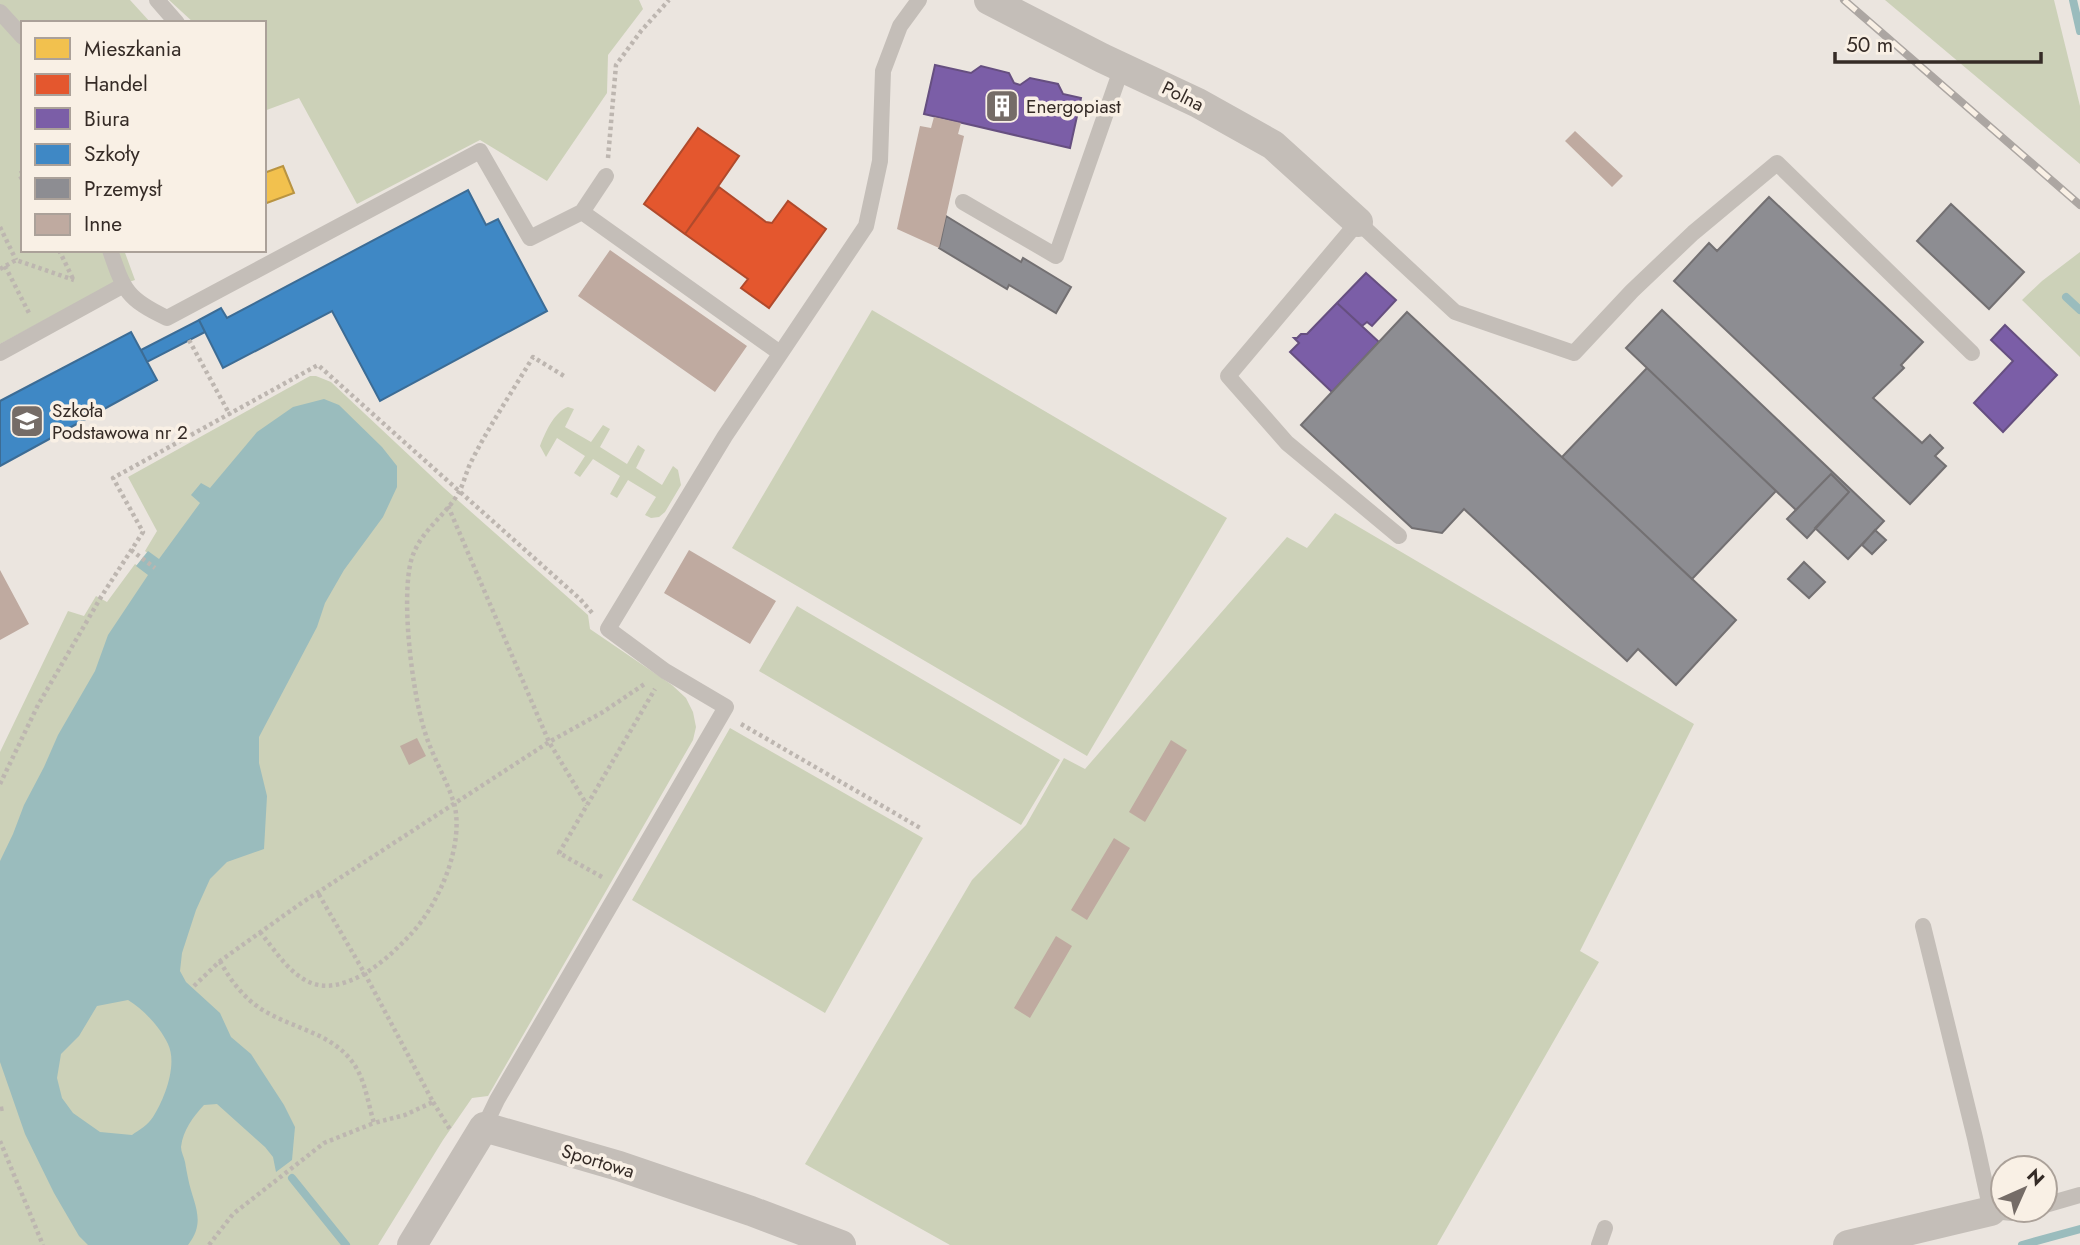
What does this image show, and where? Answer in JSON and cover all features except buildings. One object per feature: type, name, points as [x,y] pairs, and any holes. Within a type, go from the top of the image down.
[{"type":"street","name":"Polna","points":[[989,0],[1198,103],[1273,145],[1358,222]]},
{"type":"street","points":[[412,1245],[484,1127]]},
{"type":"street","name":"Sportowa","points":[[484,1127],[619,1166],[841,1245]]},
{"type":"street","points":[[1848,1245],[1989,1211]]},
{"type":"lane","points":[[157,0],[175,21]]},
{"type":"lane","points":[[484,1127],[726,707],[665,671],[608,629],[725,436],[866,226],[880,161],[883,71],[900,26],[919,0]]},
{"type":"lane","points":[[0,12],[21,35]]},
{"type":"lane","points":[[963,202],[1056,256],[1122,67]]},
{"type":"lane","points":[[111,252],[122,286],[142,306],[167,318],[481,151],[530,238],[582,212],[606,176]]},
{"type":"lane","points":[[1399,536],[1287,443],[1228,376],[1358,222],[1455,312],[1574,353],[1632,291],[1693,233],[1777,163],[1972,353]]},
{"type":"lane","points":[[582,212],[780,353]]},
{"type":"lane","points":[[0,353],[122,286]]},
{"type":"lane","points":[[1923,926],[1989,1202]]},
{"type":"lane","points":[[2059,1201],[2080,1195]]},
{"type":"lane","points":[[1599,1245],[1605,1227]]},
{"type":"path","points":[[606,176],[616,65],[641,31],[669,0]]},
{"type":"path","points":[[0,227],[16,260],[74,280]]},
{"type":"path","points":[[60,252],[87,305]]},
{"type":"path","points":[[16,260],[2,268],[38,332]]},
{"type":"path","points":[[189,340],[230,415]]},
{"type":"path","points":[[260,932],[296,975],[331,987],[365,974],[397,948],[433,905],[448,869],[457,834],[454,804],[424,729],[413,677],[407,598],[408,580],[416,547],[425,532],[459,492],[470,463],[533,357],[564,376]]},
{"type":"path","points":[[0,784],[37,705],[143,531],[113,478],[318,365],[580,599],[608,629]]},
{"type":"path","points":[[448,506],[549,743],[587,805]]},
{"type":"path","points":[[131,550],[155,568]]},
{"type":"path","points":[[194,986],[220,961],[318,893],[665,671]]},
{"type":"path","points":[[621,888],[559,853],[665,671]]},
{"type":"path","points":[[722,713],[922,830]]},
{"type":"path","points":[[209,1245],[233,1214],[324,1143],[374,1123],[405,1115],[433,1102],[365,974],[318,893]]},
{"type":"path","points":[[220,961],[230,979],[244,995],[267,1013],[340,1047],[359,1072],[374,1123]]},
{"type":"path","points":[[0,1141],[43,1245]]},
{"type":"green space","points":[[0,0],[130,0],[149,21],[21,21],[21,252],[125,252],[135,280],[93,294],[0,344]]},
{"type":"green space","points":[[169,0],[639,0],[643,9],[608,55],[607,93],[547,181],[480,140],[357,204],[299,98],[266,110],[266,21],[192,21]]},
{"type":"green space","points":[[1885,0],[2054,0],[2080,106],[2080,164]]},
{"type":"green space","points":[[2080,252],[2080,357],[2022,300]]},
{"type":"green space","points":[[872,310],[1227,518],[1087,756],[732,548]]},
{"type":"green space","points":[[310,376],[331,382],[444,488],[588,615],[590,629],[672,685],[686,698],[696,727],[693,740],[488,1096],[472,1098],[378,1245],[0,1245],[0,752],[68,611],[84,616],[96,596],[107,602],[135,564],[150,574],[158,561],[145,551],[157,531],[128,477]]},
{"type":"green space","points":[[568,407],[574,409],[565,427],[591,442],[603,425],[610,429],[600,447],[627,464],[638,445],[645,450],[636,468],[662,485],[673,466],[678,470],[681,485],[665,512],[659,517],[651,518],[645,515],[656,497],[628,480],[617,498],[610,494],[620,476],[593,459],[580,477],[574,473],[585,456],[557,438],[546,457],[540,446],[554,418]]},
{"type":"green space","points":[[1335,513],[1694,724],[1580,951],[1599,962],[1437,1245],[950,1245],[805,1164],[972,880],[1026,825],[1064,758],[1085,769],[1287,537],[1307,548]]},
{"type":"green space","points":[[797,606],[1060,760],[1021,825],[759,671]]},
{"type":"green space","points":[[730,728],[923,838],[825,1013],[632,900]]},
{"type":"water","points":[[324,399],[339,405],[382,447],[397,466],[397,487],[383,517],[344,570],[325,603],[317,627],[259,737],[259,763],[267,796],[264,849],[227,862],[210,879],[196,910],[182,953],[180,971],[186,982],[220,1013],[231,1037],[251,1054],[284,1105],[295,1127],[292,1160],[276,1172],[273,1157],[265,1147],[217,1104],[204,1105],[189,1124],[181,1147],[198,1220],[194,1236],[188,1245],[88,1245],[79,1236],[54,1193],[25,1134],[0,1062],[0,861],[58,735],[95,671],[108,635],[148,575],[136,566],[148,551],[159,559],[200,503],[191,495],[201,483],[210,488],[257,432],[293,407]],"holes":[[[128,1000],[156,1025],[171,1052],[171,1072],[161,1101],[149,1122],[132,1135],[100,1132],[73,1113],[62,1098],[57,1078],[61,1054],[79,1036],[97,1006]]]},
{"type":"waterway","points":[[2073,0],[2080,31]]},
{"type":"waterway","points":[[2066,297],[2080,310]]},
{"type":"waterway","points":[[292,1178],[346,1245]]},
{"type":"waterway","points":[[2022,1245],[2080,1229]]},
{"type":"railway","points":[[1844,0],[2080,205]]},
{"type":"place","name":"Energopiast","points":[[1002,106]]},
{"type":"place","name":"Szkoła Podstawowa nr 2","points":[[27,421]]}]
